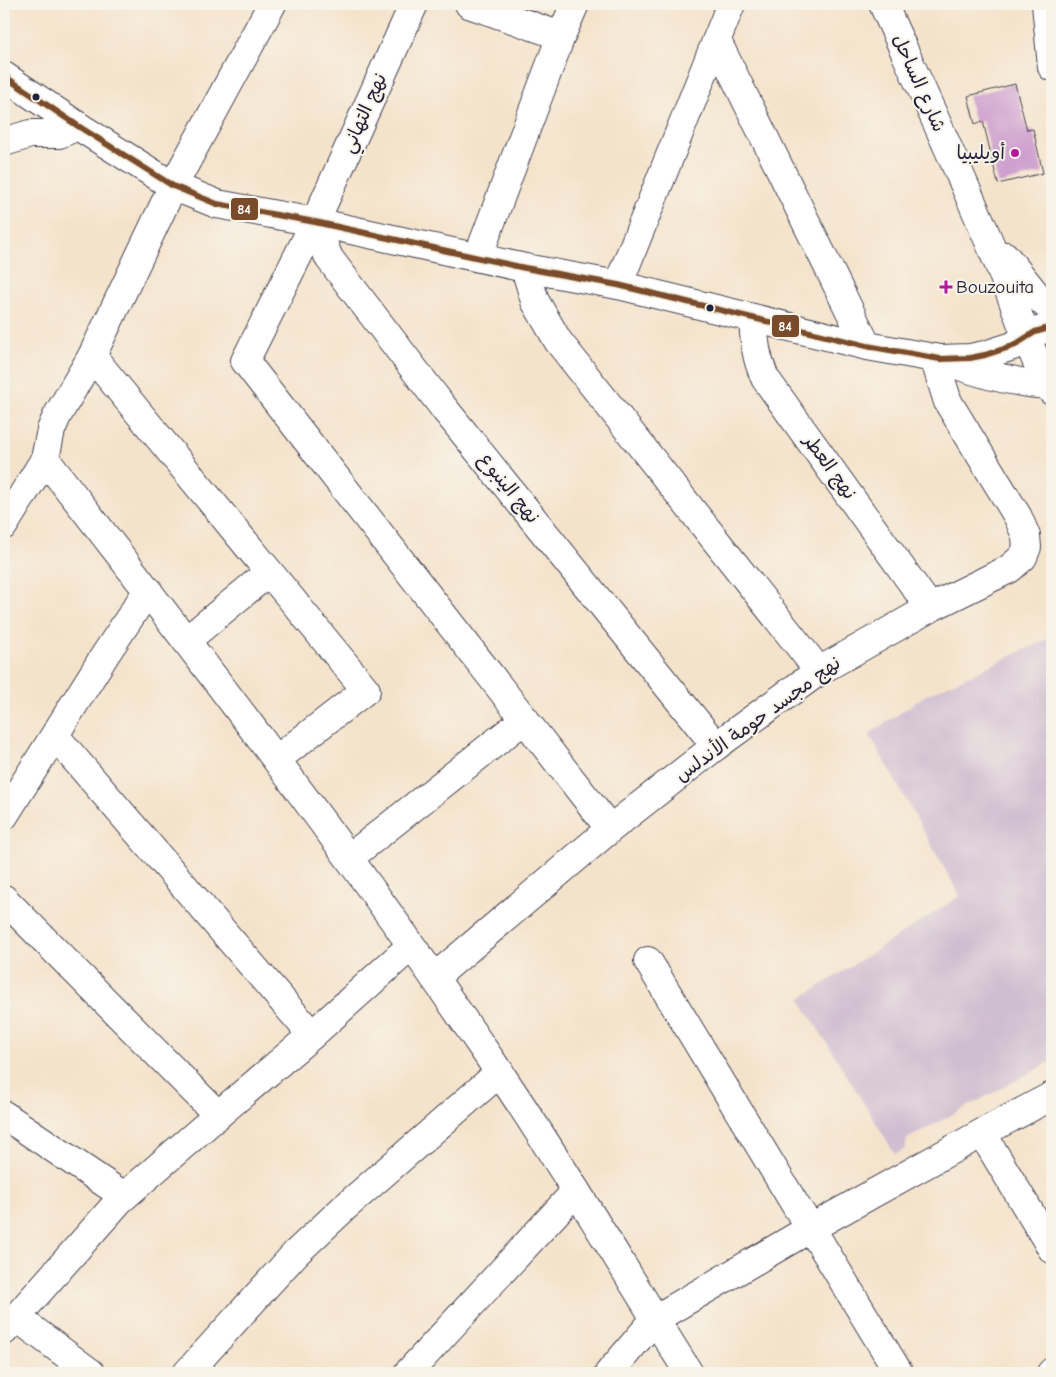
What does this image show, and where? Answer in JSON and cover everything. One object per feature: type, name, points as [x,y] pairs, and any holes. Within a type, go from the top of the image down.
[{"type":"street","points":[[4,525],[45,459],[51,430],[57,416],[92,356],[173,186],[272,4]]},
{"type":"street","name":"نهج التهاني","points":[[414,4],[315,222],[245,361],[525,719]]},
{"type":"street","points":[[469,4],[561,36]]},
{"type":"street","points":[[478,258],[574,4]]},
{"type":"street","points":[[618,285],[717,41],[730,4]]},
{"type":"street","name":"شارع الساحل","points":[[883,4],[1003,272],[1036,363],[1051,387]]},
{"type":"street","points":[[1046,4],[1052,67]]},
{"type":"street","points":[[717,41],[867,346]]},
{"type":"street","points":[[4,76],[78,126],[173,186],[218,204],[315,222],[525,268],[618,285],[867,346],[937,359],[1001,379],[1051,387]]},
{"type":"street","points":[[4,142],[30,134],[59,134],[78,126]]},
{"type":"street","name":"شارع الساحل","points":[[979,217],[1011,264],[1038,297],[1052,310]]},
{"type":"street","name":"نهج الينبوع","points":[[315,222],[329,258],[335,266],[443,407],[716,746]]},
{"type":"street","points":[[525,268],[535,301],[558,341],[819,671]]},
{"type":"street","name":"نهج العطر","points":[[753,318],[754,345],[758,363],[765,378],[930,608]]},
{"type":"street","points":[[937,359],[970,358],[985,355],[1013,346],[1035,332],[1052,327]]},
{"type":"street","points":[[92,356],[366,690],[277,759]]},
{"type":"street","name":"نهج مجسد حومة الأندلس","points":[[435,977],[610,829],[716,746],[819,671],[930,608],[1009,569],[1023,558],[1027,547],[1026,536],[1018,517],[948,402],[937,359]]},
{"type":"street","points":[[45,459],[187,640],[277,759],[435,977],[500,1072],[689,1373]]},
{"type":"street","points":[[187,640],[269,572]]},
{"type":"street","points":[[4,816],[148,590]]},
{"type":"street","points":[[349,858],[525,719],[610,829]]},
{"type":"street","points":[[55,736],[312,1035]]},
{"type":"street","points":[[4,898],[218,1114]]},
{"type":"street","points":[[91,1373],[10,1324],[124,1196],[312,1035],[411,946]]},
{"type":"street","points":[[648,961],[796,1206],[900,1373]]},
{"type":"street","points":[[187,1373],[296,1253],[344,1208],[500,1072]]},
{"type":"street","points":[[609,1373],[655,1319],[811,1228],[1052,1096]]},
{"type":"street","points":[[4,1115],[124,1196]]},
{"type":"street","points":[[982,1133],[1052,1249]]},
{"type":"street","points":[[408,1373],[576,1191]]},
{"type":"shaded area","points":[[1052,637],[1052,1061],[907,1139],[905,1149],[895,1154],[800,999],[960,896],[869,734],[926,695]]},
{"type":"building","points":[[1015,84],[1027,130],[1033,129],[1043,173],[998,184],[983,121],[975,124],[968,96]]},
{"type":"transit line","name":"84","points":[[4,76],[78,126],[173,186],[217,204],[315,222],[525,268],[618,285],[867,346],[940,359],[970,358],[985,355],[1013,346],[1035,332],[1052,327]]},
{"type":"place","name":"أويليبيا","points":[[1015,153]]},
{"type":"place","name":"Bouzouita","points":[[946,287]]}]
